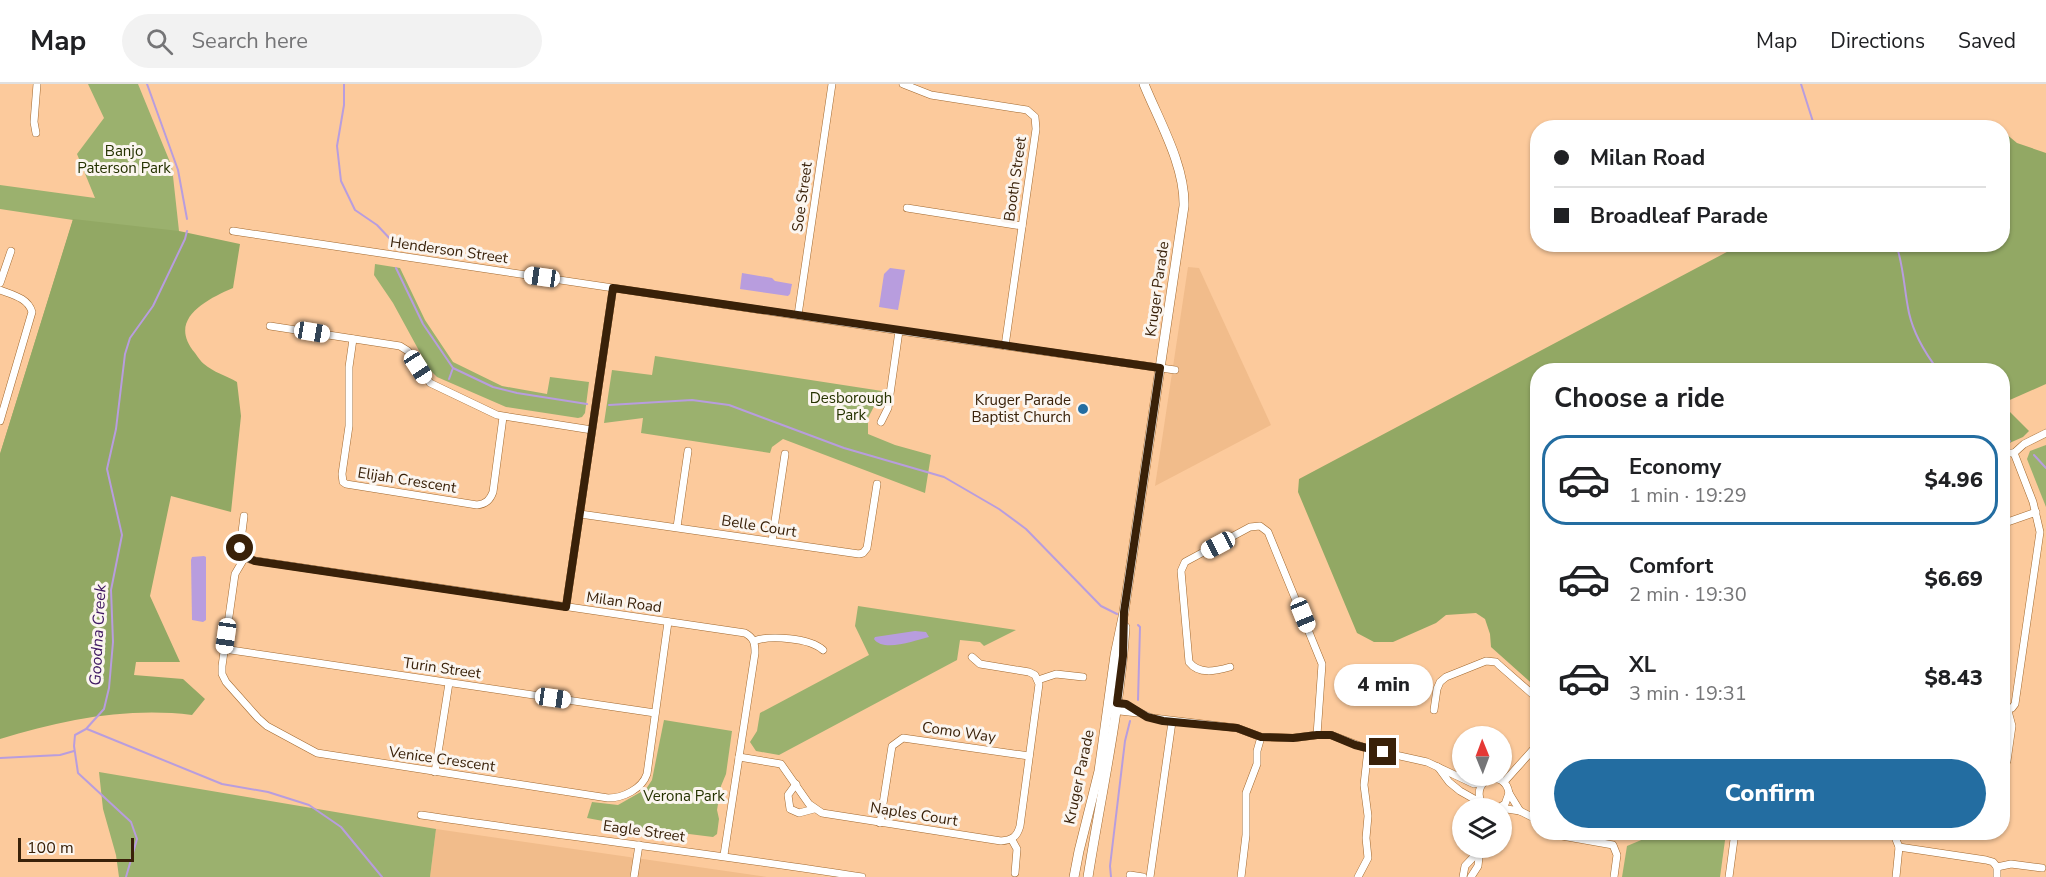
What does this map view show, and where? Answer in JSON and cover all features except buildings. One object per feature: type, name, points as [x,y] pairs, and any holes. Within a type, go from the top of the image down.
[{"type":"street","points":[[36,133],[34,122],[37,84]]},
{"type":"street","name":"Soe Street","points":[[798,315],[832,84]]},
{"type":"street","name":"Booth Street","points":[[903,84],[931,95],[1019,108],[1032,113],[1035,117],[1036,129],[1005,346]]},
{"type":"street","name":"Kruger Parade","points":[[1088,877],[1112,706],[1120,623],[1124,612],[1184,192],[1177,164],[1143,84]]},
{"type":"street","points":[[907,208],[1022,226]]},
{"type":"street","name":"Henderson Street","points":[[233,231],[1175,370]]},
{"type":"street","points":[[0,283],[11,251]]},
{"type":"street","points":[[566,607],[613,288]]},
{"type":"street","points":[[0,290],[30,304],[32,312],[0,420]]},
{"type":"street","points":[[270,326],[400,346],[408,351],[426,379],[434,386],[503,417],[592,430]]},
{"type":"street","points":[[881,422],[888,408],[899,331]]},
{"type":"street","name":"Elijah Crescent","points":[[354,339],[349,367],[349,426],[342,474],[343,482],[346,484],[483,505],[493,492],[503,417]]},
{"type":"street","points":[[2010,453],[2014,453],[2024,444],[2046,433]]},
{"type":"street","points":[[677,527],[688,451]]},
{"type":"street","points":[[2010,708],[2015,704],[2040,532],[2036,512],[2014,453]]},
{"type":"street","points":[[772,542],[785,454]]},
{"type":"street","name":"Belle Court","points":[[580,514],[854,554],[863,553],[869,542],[877,484]]},
{"type":"street","points":[[2010,521],[2036,512]]},
{"type":"street","points":[[244,516],[240,548],[245,557]]},
{"type":"street","points":[[1230,667],[1218,671],[1203,670],[1195,669],[1189,662],[1180,571],[1185,562],[1250,527],[1260,526],[1268,532],[1322,664],[1317,735]]},
{"type":"street","name":"Milan Road","points":[[245,557],[266,563],[745,633],[754,641]]},
{"type":"street","name":"Venice Crescent","points":[[245,557],[235,574],[224,649],[222,670],[224,678],[267,726],[323,755],[608,798],[620,797],[638,788],[645,780],[668,622]]},
{"type":"street","points":[[724,855],[755,653],[754,641],[770,637],[816,644],[823,650]]},
{"type":"street","name":"Turin Street","points":[[224,649],[655,713]]},
{"type":"street","points":[[972,657],[980,664],[1029,672],[1038,680],[1039,691],[1018,832],[1012,840],[1017,849],[1015,873]]},
{"type":"street","points":[[1434,710],[1440,682],[1446,677],[1485,661],[1496,662],[1530,692]]},
{"type":"street","points":[[1038,680],[1056,674],[1083,677]]},
{"type":"street","points":[[435,772],[448,682]]},
{"type":"street","points":[[1112,706],[1126,704],[1153,718],[1237,728],[1261,737],[1293,738],[1331,735],[1368,749],[1415,759],[1452,774]]},
{"type":"street","name":"Kruger Parade","points":[[1074,876],[1112,706]]},
{"type":"street","points":[[1150,877],[1172,722]]},
{"type":"street","points":[[2010,722],[2012,726],[2010,740]]},
{"type":"street","points":[[1241,877],[1246,835],[1246,794],[1257,764],[1257,751],[1261,737]]},
{"type":"street","name":"Como Way","points":[[880,823],[892,746],[903,738],[1029,756]]},
{"type":"street","points":[[1358,877],[1368,858],[1366,838],[1368,816],[1364,785],[1368,749]]},
{"type":"street","points":[[1512,773],[1530,753]]},
{"type":"street","points":[[739,757],[780,764],[814,809]]},
{"type":"street","points":[[1438,767],[1449,782],[1473,798]]},
{"type":"street","name":"Naples Court","points":[[796,784],[788,795],[790,809],[800,813],[814,809],[833,816],[1001,841],[1012,840]]},
{"type":"street","points":[[1506,786],[1520,811]]},
{"type":"street","points":[[1508,798],[1509,794]]},
{"type":"street","points":[[1512,810],[1530,816]]},
{"type":"street","name":"Eagle Street","points":[[421,815],[535,832],[724,855],[862,877]]},
{"type":"street","points":[[1585,840],[1613,845],[1617,855],[1614,877]]},
{"type":"street","points":[[1728,877],[1734,840]]},
{"type":"street","points":[[1896,840],[1899,847],[1896,877]]},
{"type":"street","points":[[634,877],[639,845]]},
{"type":"street","points":[[1899,847],[1986,860],[1996,867],[2011,864],[2042,868]]},
{"type":"street","points":[[1463,877],[1465,866],[1472,858]]},
{"type":"street","points":[[1471,877],[1478,866],[1478,858]]},
{"type":"street","points":[[1996,867],[1997,877]]},
{"type":"street","points":[[1130,875],[1143,877]]},
{"type":"shaded area","points":[[1188,267],[1199,268],[1271,425],[1155,486]]},
{"type":"shaded area","points":[[890,268],[905,270],[898,310],[879,307],[884,274]]},
{"type":"shaded area","points":[[742,273],[792,284],[790,294],[788,296],[740,289]]},
{"type":"shaded area","points":[[192,557],[206,557],[206,620],[203,622],[192,620],[191,560]]},
{"type":"shaded area","points":[[915,631],[926,632],[929,637],[892,645],[879,643],[874,639],[875,637]]},
{"type":"shaded area","points":[[436,829],[767,877],[430,877]]},
{"type":"green space","name":"Banjo Paterson Park","points":[[88,84],[138,84],[172,167],[179,231],[140,330],[0,482],[0,454],[73,220],[0,209],[0,185],[95,198],[77,154],[104,118]]},
{"type":"green space","points":[[2010,137],[2017,143],[2046,153],[2046,384],[2010,400],[2010,363],[1530,363],[1530,682],[1491,647],[1485,619],[1476,613],[1446,615],[1436,623],[1393,642],[1374,642],[1357,633],[1298,492],[1299,479],[1727,252],[2010,252]]},
{"type":"green space","points":[[73,219],[179,231],[240,244],[233,288],[201,305],[187,321],[185,331],[187,341],[203,363],[237,382],[241,416],[231,512],[171,496],[150,596],[180,662],[136,662],[134,675],[183,679],[205,699],[192,715],[143,713],[95,717],[47,726],[0,739],[0,454]]},
{"type":"green space","points":[[375,264],[400,268],[425,320],[453,362],[502,386],[547,394],[550,377],[589,382],[585,413],[578,418],[506,407],[437,377],[429,369],[393,303],[374,275]]},
{"type":"green space","name":"Desborough Park","points":[[655,356],[882,391],[868,418],[868,434],[895,445],[931,455],[925,493],[783,439],[772,447],[770,453],[641,433],[643,418],[604,423],[612,370],[652,375]]},
{"type":"green space","points":[[2010,412],[2029,431],[2023,437],[2010,443]]},
{"type":"green space","points":[[2046,445],[2046,507],[2027,459],[2030,451]]},
{"type":"green space","points":[[858,606],[1016,630],[984,646],[980,642],[960,640],[957,660],[779,755],[756,751],[750,742],[757,731],[760,713],[869,655],[855,626]]},
{"type":"green space","name":"Verona Park","points":[[664,720],[732,731],[726,774],[721,786],[717,810],[719,819],[717,834],[713,837],[641,828],[587,818],[592,802],[618,805],[646,789],[652,780]]},
{"type":"green space","points":[[99,772],[436,829],[430,877],[119,877],[116,855],[103,809]]},
{"type":"green space","points":[[1641,840],[1725,840],[1720,877],[1622,877],[1627,846]]},
{"type":"waterway","name":"Goodna Creek","points":[[147,84],[178,170],[187,219]]},
{"type":"waterway","points":[[344,84],[344,105],[337,146],[341,181],[355,210],[377,225],[393,242]]},
{"type":"waterway","points":[[1801,84],[1812,120]]},
{"type":"waterway","name":"Goodna Creek","points":[[126,877],[137,839],[131,822],[78,773],[74,746],[75,735],[86,729],[104,709],[109,688],[113,642],[111,590],[122,535],[107,469],[116,429],[125,354],[130,338],[153,306],[187,231]]},
{"type":"waterway","points":[[1898,252],[1911,321],[1933,363]]},
{"type":"waterway","points":[[396,268],[423,324],[453,368],[493,387],[587,404]]},
{"type":"waterway","points":[[449,379],[453,368]]},
{"type":"waterway","points":[[609,405],[692,400],[729,405],[844,448],[944,477],[999,509],[1026,529],[1101,606],[1117,614]]},
{"type":"waterway","points":[[2034,455],[2046,468]]},
{"type":"waterway","points":[[1138,625],[1140,627],[1138,700]]},
{"type":"waterway","points":[[1111,877],[1110,866],[1125,741],[1130,721]]},
{"type":"waterway","points":[[87,729],[222,784],[268,792],[309,805],[341,827],[382,877]]},
{"type":"waterway","points":[[0,758],[60,755],[74,751]]},
{"type":"place","name":"Kruger Parade Baptist Church","points":[[1083,409]]},
{"type":"route","points":[[240,548],[249,560],[566,607],[613,288],[1160,368],[1124,612],[1123,656],[1117,703],[1126,704],[1147,717],[1163,721],[1237,728],[1261,737],[1300,738],[1331,735],[1355,745],[1383,752]]}]
